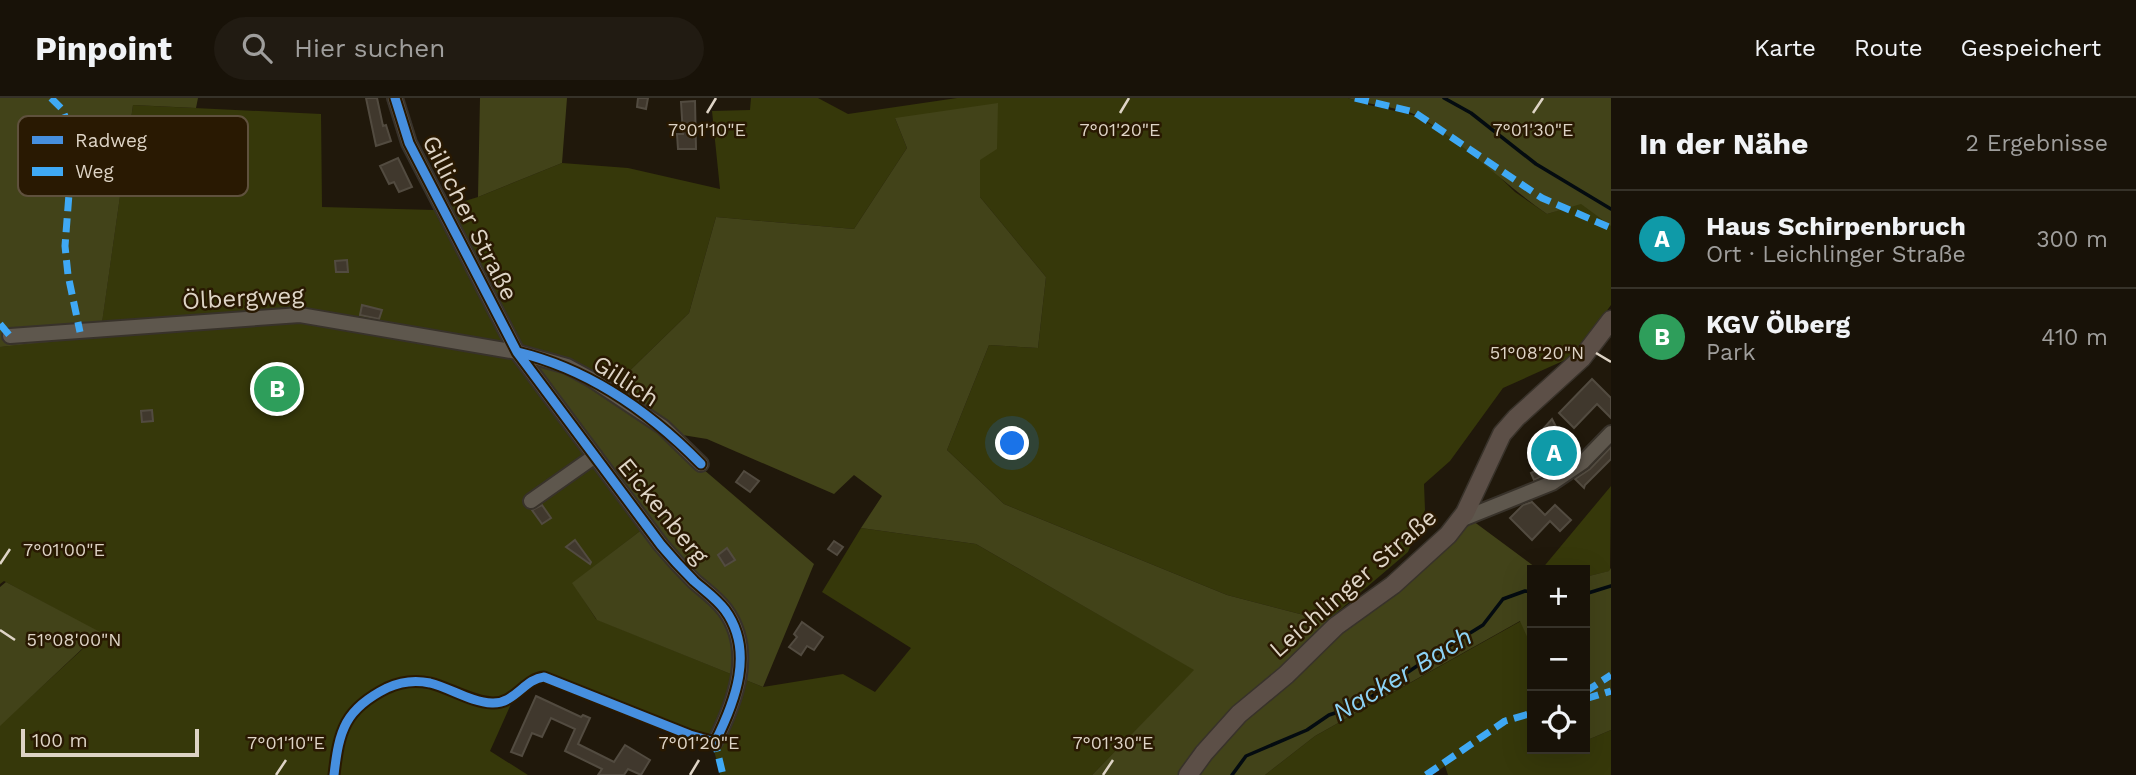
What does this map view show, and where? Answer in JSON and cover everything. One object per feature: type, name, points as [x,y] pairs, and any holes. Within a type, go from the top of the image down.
[{"type":"main road","name":"Leichlinger Straße","points":[[1188,775],[1239,714],[1286,675],[1336,626],[1422,561],[1460,520],[1502,434],[1582,358],[1611,320]]},
{"type":"street","name":"Gillicher Straße","points":[[395,98],[409,143],[517,352]]},
{"type":"street","name":"Ölbergweg","points":[[10,336],[300,315],[517,352]]},
{"type":"street","name":"Eickenberg","points":[[517,352],[661,545],[685,572],[718,602],[732,622],[739,646],[739,683],[728,716],[715,742]]},
{"type":"street","name":"Gillich","points":[[517,352],[567,366],[600,384],[663,427],[701,464]]},
{"type":"street","points":[[1460,520],[1552,483],[1583,462],[1611,433]]},
{"type":"street","points":[[531,501],[594,456]]},
{"type":"shaded area","points":[[0,98],[198,98],[196,108],[133,105],[131,116],[18,116],[18,196],[120,196],[100,337],[0,347]]},
{"type":"shaded area","points":[[480,98],[567,98],[562,163],[478,197]]},
{"type":"shaded area","points":[[751,98],[818,98],[848,114],[957,98],[1348,98],[1413,115],[1465,143],[1515,192],[1547,214],[1581,203],[1611,225],[1611,305],[1574,356],[1503,388],[1450,461],[1424,484],[1425,510],[1408,552],[1327,621],[1227,595],[1004,504],[947,450],[989,345],[1038,348],[1046,277],[980,197],[980,160],[895,118],[907,148],[854,229],[716,217],[689,313],[613,387],[525,350],[445,207],[478,197],[562,163],[628,168],[720,189],[712,111],[750,110]]},
{"type":"shaded area","points":[[1348,98],[1611,98],[1611,226],[1581,204],[1547,214],[1450,138],[1416,115]]},
{"type":"shaded area","points":[[998,103],[997,149],[980,160],[980,197],[1046,277],[1038,348],[989,345],[947,450],[1004,504],[1227,595],[1327,621],[1343,633],[1473,521],[1532,565],[1527,565],[1527,637],[1520,621],[1315,736],[1265,775],[1092,775],[1194,670],[976,544],[861,528],[882,496],[854,475],[834,494],[707,439],[670,433],[696,463],[814,564],[763,687],[597,620],[572,583],[644,528],[529,360],[613,387],[689,313],[716,217],[854,229],[907,148],[895,118]]},
{"type":"shaded area","points":[[133,105],[321,114],[322,207],[435,210],[511,351],[644,528],[573,583],[596,619],[763,687],[843,674],[875,692],[911,648],[822,592],[861,528],[976,544],[1195,670],[1092,775],[720,775],[713,746],[602,704],[543,675],[528,682],[511,704],[490,751],[528,775],[0,775],[0,725],[100,633],[4,581],[0,584],[0,347],[100,336],[120,196],[248,196],[248,116],[131,116]]},
{"type":"shaded area","points":[[1611,486],[1610,571],[1590,576],[1590,565],[1545,565]]},
{"type":"shaded area","points":[[1611,568],[1611,730],[1590,739],[1590,576],[1609,571]]},
{"type":"shaded area","points":[[6,582],[100,632],[0,726],[0,587]]},
{"type":"shaded area","points":[[1521,621],[1527,636],[1527,754],[1590,754],[1590,739],[1611,730],[1611,775],[1448,775],[1445,766],[1432,775],[1265,775],[1315,736]]},
{"type":"building","points":[[366,98],[377,98],[383,126],[386,125],[391,141],[376,146]]},
{"type":"building","points":[[638,98],[648,98],[646,109],[637,107]]},
{"type":"building","points":[[695,101],[696,149],[678,149],[677,134],[683,134],[681,102]]},
{"type":"building","points":[[398,158],[412,187],[399,192],[394,182],[389,184],[380,166]]},
{"type":"building","points":[[347,260],[348,272],[336,272],[335,261]]},
{"type":"building","points":[[362,305],[382,310],[379,319],[360,315]]},
{"type":"building","points":[[1592,379],[1611,398],[1611,418],[1597,404],[1574,428],[1559,413]]},
{"type":"building","points":[[152,410],[153,421],[142,422],[141,411]]},
{"type":"building","points":[[1552,419],[1572,458],[1534,480],[1531,473],[1551,463],[1542,444],[1554,438],[1544,428]]},
{"type":"building","points":[[1611,447],[1611,459],[1584,488],[1575,479],[1590,469]]},
{"type":"building","points":[[744,471],[759,481],[750,492],[736,482]]},
{"type":"building","points":[[1532,502],[1545,515],[1555,505],[1571,520],[1560,531],[1550,521],[1532,540],[1510,518],[1523,505]]},
{"type":"building","points":[[542,505],[551,518],[542,524],[532,510]]},
{"type":"building","points":[[575,540],[591,562],[590,564],[566,547]]},
{"type":"building","points":[[834,541],[843,547],[837,555],[828,549]]},
{"type":"building","points":[[727,548],[735,560],[725,566],[718,555]]},
{"type":"building","points":[[802,622],[823,637],[814,650],[807,646],[801,655],[789,647],[797,637],[794,634]]},
{"type":"building","points":[[536,696],[581,717],[583,715],[590,718],[578,744],[614,762],[625,745],[650,760],[641,775],[628,769],[624,775],[598,775],[602,769],[565,751],[575,729],[551,718],[542,737],[532,733],[522,756],[511,752]]},
{"type":"waterway","points":[[1444,98],[1471,113],[1536,164],[1611,209]]},
{"type":"waterway","name":"Nacker Bach","points":[[1590,592],[1611,586]]},
{"type":"waterway","name":"Nacker Bach","points":[[1232,775],[1246,756],[1307,730],[1329,715],[1359,705],[1483,625],[1503,599],[1527,591]]},
{"type":"marked path","points":[[51,98],[65,116]]},
{"type":"marked path","points":[[1355,98],[1414,112],[1542,198],[1611,228]]},
{"type":"marked path","points":[[69,196],[65,246],[80,332]]},
{"type":"marked path","points":[[0,324],[10,336]]},
{"type":"marked path","points":[[1587,691],[1611,675]]},
{"type":"marked path","points":[[1590,697],[1611,691]]},
{"type":"marked path","points":[[1426,775],[1505,721],[1527,714]]},
{"type":"marked path","points":[[711,741],[715,742],[723,775]]},
{"type":"cycle path","points":[[334,775],[338,745],[353,713],[373,696],[397,684],[430,683],[492,703],[507,700],[531,682],[544,677],[690,735],[715,742],[729,710],[739,676],[739,642],[725,610],[661,545],[517,352],[409,143],[395,98]]},
{"type":"cycle path","points":[[517,352],[569,369],[617,395],[661,427],[701,464]]},
{"type":"place","name":"KGV Ölberg","points":[[277,389]]},
{"type":"place","name":"Haus Schirpenbruch","points":[[1554,453]]}]
